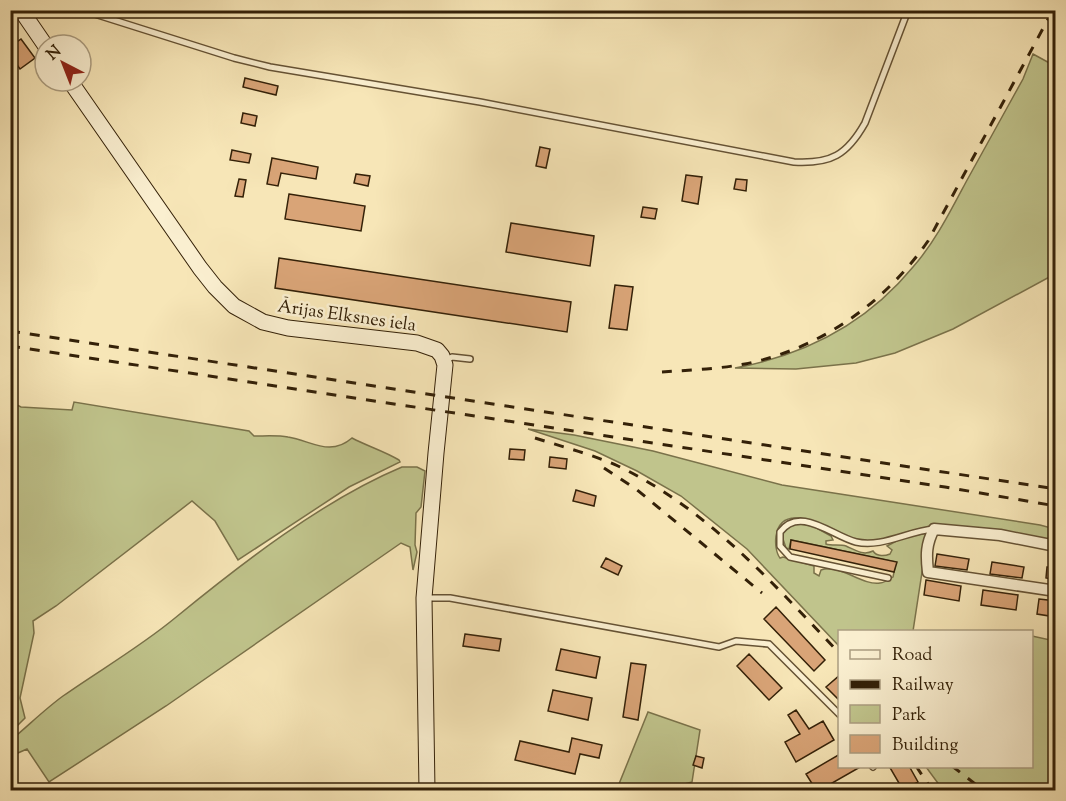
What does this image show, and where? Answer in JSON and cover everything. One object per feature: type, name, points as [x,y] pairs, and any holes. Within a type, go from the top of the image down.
[{"type":"street","points":[[21,10],[37,33]]},
{"type":"street","name":"Ārijas Elksnes iela","points":[[78,93],[200,268],[234,306],[256,320],[288,328],[427,345],[440,353],[444,360]]},
{"type":"street","points":[[427,790],[424,598],[435,460],[445,377],[444,360]]},
{"type":"street","points":[[1056,546],[1000,535],[934,529],[927,548],[928,572],[1056,591]]},
{"type":"lane","points":[[82,10],[234,58],[270,67],[480,102],[794,162],[810,163],[835,157],[845,150],[860,133],[866,123],[908,10]]},
{"type":"lane","points":[[444,360],[452,357],[470,359]]},
{"type":"lane","points":[[888,578],[790,557],[780,546],[780,532],[791,521],[800,520],[848,540],[867,544],[915,531],[934,529]]},
{"type":"lane","points":[[424,598],[450,598],[719,647],[736,641],[769,644],[838,713]]},
{"type":"green space","points":[[1033,54],[1055,66],[1055,274],[953,329],[895,353],[856,363],[796,369],[735,368],[786,355],[833,334],[876,305],[895,287],[921,257],[942,226],[1023,79]]},
{"type":"green space","points":[[11,402],[21,407],[72,410],[74,402],[249,431],[254,436],[288,437],[328,447],[344,444],[352,438],[400,462],[349,487],[238,560],[215,521],[192,501],[56,606],[33,621],[34,633],[20,698],[25,718],[11,732]]},
{"type":"green space","points":[[528,429],[574,435],[653,451],[782,485],[1040,525],[1055,529],[1055,543],[937,526],[866,541],[842,535],[805,519],[787,520],[780,525],[776,536],[776,548],[780,558],[814,566],[814,573],[819,576],[821,570],[828,569],[873,583],[883,582],[893,577],[896,562],[791,540],[789,549],[786,548],[783,533],[794,523],[813,526],[831,536],[833,540],[826,541],[826,544],[844,545],[862,553],[873,551],[883,556],[890,554],[892,550],[887,546],[904,537],[928,533],[913,630],[838,630],[838,645],[747,549],[681,496],[595,451]]},
{"type":"green space","points":[[402,467],[417,467],[425,471],[421,507],[416,513],[415,545],[417,552],[413,570],[410,547],[401,543],[166,706],[49,782],[27,749],[11,756],[11,740],[63,696],[162,629],[227,576],[313,515],[342,497]]},
{"type":"green space","points":[[1033,636],[1055,641],[1055,790],[943,790],[927,768],[1033,768]]},
{"type":"green space","points":[[648,712],[700,730],[692,782],[662,790],[619,784]]},
{"type":"building","points":[[21,39],[33,55],[33,59],[20,69],[10,55],[10,47]]},
{"type":"building","points":[[245,78],[278,86],[276,95],[243,87]]},
{"type":"building","points":[[243,113],[257,116],[255,126],[241,123]]},
{"type":"building","points":[[540,147],[550,149],[546,168],[536,166]]},
{"type":"building","points":[[232,150],[251,154],[249,163],[230,160]]},
{"type":"building","points":[[272,158],[318,167],[316,179],[281,173],[278,186],[267,184]]},
{"type":"building","points":[[356,174],[370,176],[368,186],[354,183]]},
{"type":"building","points":[[686,175],[702,177],[698,204],[682,201]]},
{"type":"building","points":[[239,179],[246,180],[243,197],[235,196]]},
{"type":"building","points":[[736,179],[747,180],[746,191],[734,189]]},
{"type":"building","points":[[289,194],[365,206],[361,231],[285,219]]},
{"type":"building","points":[[643,207],[657,209],[655,219],[641,217]]},
{"type":"building","points":[[511,223],[594,236],[590,266],[506,252]]},
{"type":"building","points":[[279,258],[571,302],[567,332],[275,288]]},
{"type":"building","points":[[615,285],[633,287],[627,330],[609,328]]},
{"type":"building","points":[[510,449],[525,450],[524,460],[509,459]]},
{"type":"building","points":[[550,457],[567,459],[566,469],[549,467]]},
{"type":"building","points":[[576,490],[596,496],[594,506],[573,501]]},
{"type":"building","points":[[791,540],[897,562],[894,572],[790,549]]},
{"type":"building","points":[[937,554],[969,559],[967,570],[935,566]]},
{"type":"building","points":[[606,558],[622,566],[618,575],[601,567]]},
{"type":"building","points":[[992,562],[1024,567],[1022,578],[990,574]]},
{"type":"building","points":[[1047,567],[1056,568],[1056,580],[1046,578]]},
{"type":"building","points":[[926,580],[961,586],[959,601],[924,595]]},
{"type":"building","points":[[983,590],[1018,595],[1016,610],[981,605]]},
{"type":"building","points":[[1039,599],[1056,601],[1056,617],[1037,614]]},
{"type":"building","points":[[776,607],[825,660],[814,671],[764,619]]},
{"type":"building","points":[[465,634],[501,639],[499,651],[463,646]]},
{"type":"building","points":[[561,649],[600,657],[596,678],[556,670]]},
{"type":"building","points":[[749,654],[782,688],[769,700],[737,666]]},
{"type":"building","points":[[631,663],[646,665],[638,720],[623,717]]},
{"type":"building","points":[[838,677],[838,699],[826,687]]},
{"type":"building","points":[[553,690],[592,698],[588,720],[548,711]]},
{"type":"building","points":[[796,710],[809,729],[823,721],[834,740],[796,762],[785,742],[800,734],[788,715]]},
{"type":"building","points":[[572,738],[602,745],[599,758],[580,754],[575,774],[515,760],[520,741],[569,752]]},
{"type":"building","points":[[838,755],[838,768],[858,768],[820,790],[816,790],[806,774]]},
{"type":"building","points":[[696,756],[704,758],[702,768],[693,765]]},
{"type":"building","points":[[890,768],[910,768],[918,782],[903,790]]},
{"type":"railway","points":[[662,372],[745,364],[773,357],[825,335],[871,303],[892,284],[928,241],[1053,10]]},
{"type":"railway","points":[[10,331],[1056,489]]},
{"type":"railway","points":[[10,346],[945,487],[1056,506]]},
{"type":"railway","points":[[535,438],[618,466],[681,503],[710,525],[764,575],[838,652]]},
{"type":"railway","points":[[604,468],[636,489],[762,593]]},
{"type":"railway","points":[[917,768],[932,790]]},
{"type":"railway","points":[[955,768],[983,790]]}]
